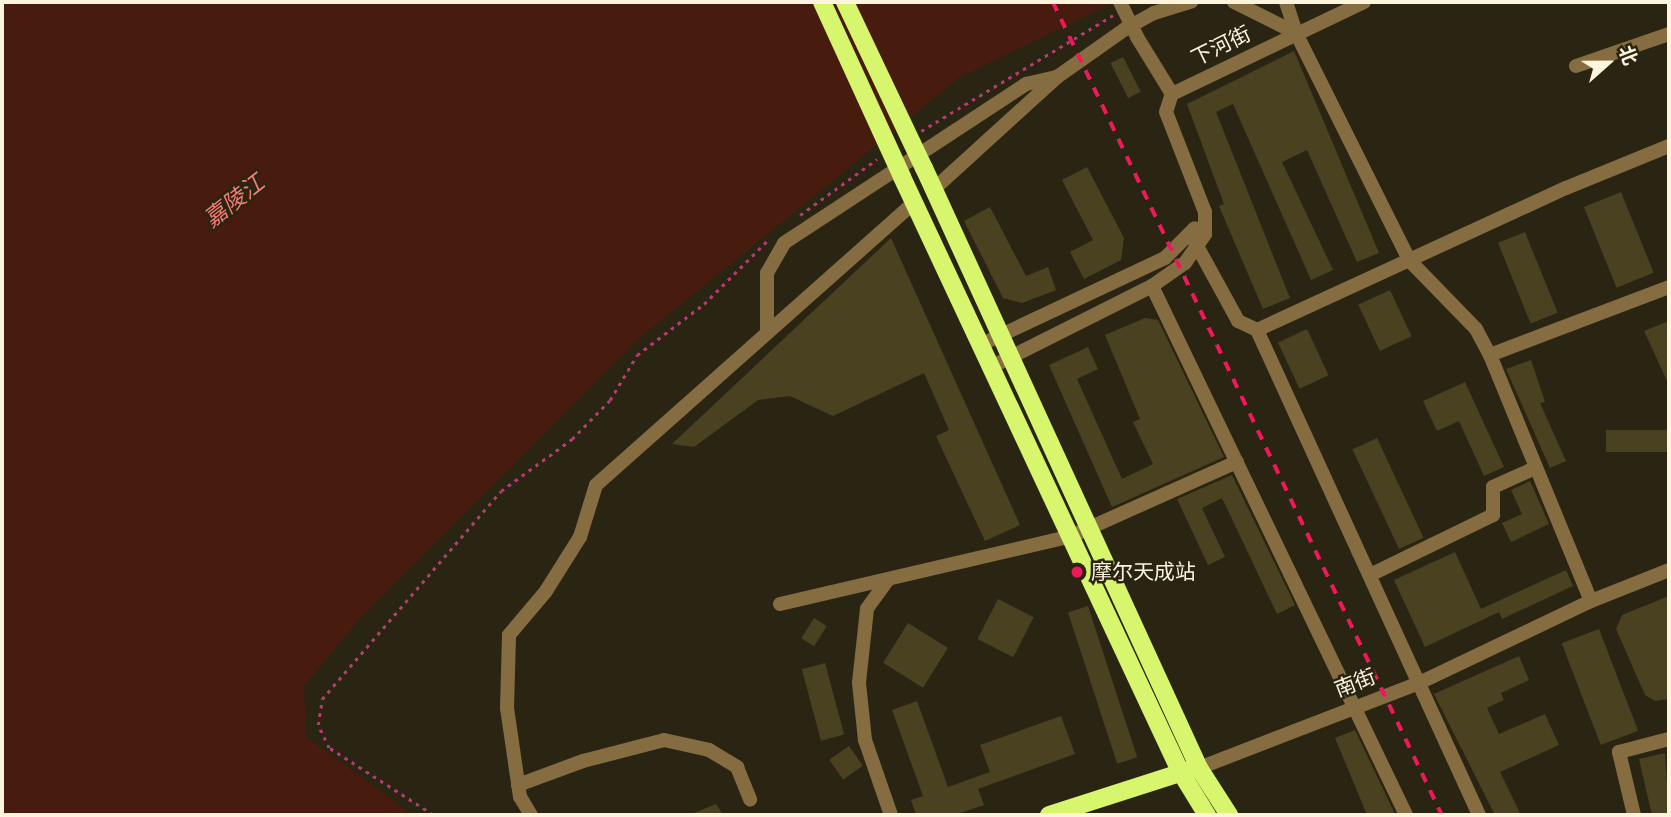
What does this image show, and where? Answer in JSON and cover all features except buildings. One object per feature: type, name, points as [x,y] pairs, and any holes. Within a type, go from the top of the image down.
[{"type":"main road","points":[[822,2],[1069,537],[1180,771],[1207,815]]},
{"type":"main road","points":[[845,2],[1003,335],[1199,768],[1229,815]]},
{"type":"main road","name":"南街","points":[[1049,815],[1180,771],[1199,768]]},
{"type":"street","points":[[934,190],[1056,77],[1125,29],[1154,13],[1191,2]]},
{"type":"street","points":[[1234,2],[1296,33]]},
{"type":"street","points":[[1286,2],[1296,33],[1409,260],[1476,329],[1490,355],[1591,601]]},
{"type":"street","name":"下河街","points":[[1172,94],[1364,2]]},
{"type":"street","points":[[981,345],[1165,258],[1205,234],[1205,212],[1166,112],[1172,94],[1121,6]]},
{"type":"street","points":[[1576,66],[1669,34]]},
{"type":"street","points":[[767,333],[767,273],[784,243],[1026,84],[1056,77]]},
{"type":"street","points":[[1257,330],[1669,146]]},
{"type":"street","points":[[531,815],[518,785],[507,708],[509,635],[546,591],[580,537],[596,485],[914,203]]},
{"type":"street","points":[[990,367],[1152,286],[1185,263],[1194,240]]},
{"type":"street","points":[[1194,240],[1238,321],[1257,330],[1479,815]]},
{"type":"street","points":[[1152,286],[1406,815]]},
{"type":"street","points":[[1490,355],[1669,287]]},
{"type":"street","points":[[780,604],[1069,537],[1237,462]]},
{"type":"street","points":[[1370,575],[1493,515],[1493,487],[1535,468]]},
{"type":"street","name":"南街","points":[[1199,768],[1419,684],[1591,601],[1669,570]]},
{"type":"street","points":[[887,581],[867,609],[859,683],[865,740],[891,815]]},
{"type":"street","points":[[1634,815],[1619,752],[1669,739]]},
{"type":"street","points":[[518,785],[583,761],[664,740],[709,750],[737,767],[750,800]]},
{"type":"path","points":[[919,133],[1121,6]]},
{"type":"path","points":[[796,218],[884,154]]},
{"type":"path","points":[[433,815],[328,748],[318,725],[322,699],[501,491],[572,439],[610,400],[638,355],[704,303],[775,234]]},
{"type":"water","name":"嘉陵江","points":[[2,2],[1115,2],[960,77],[637,340],[357,622],[304,686],[306,737],[413,815],[2,815]]},
{"type":"railway","points":[[1053,2],[1442,815]]},
{"type":"place","name":"摩尔天成站","points":[[1077,572]]}]
